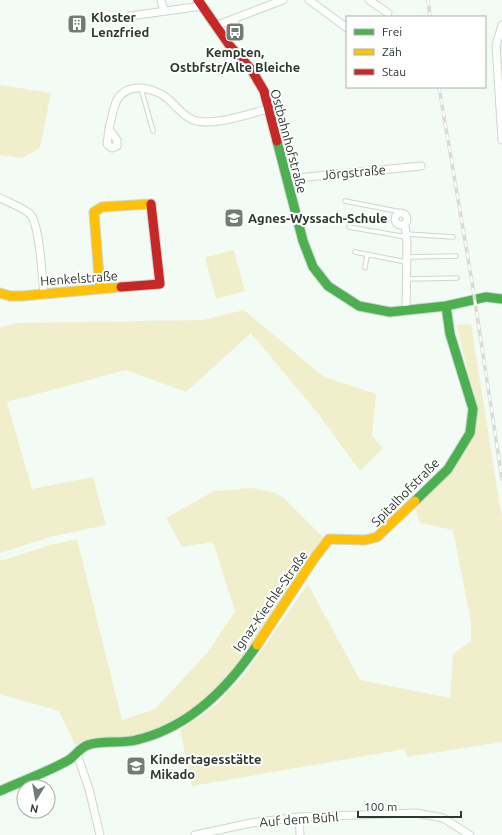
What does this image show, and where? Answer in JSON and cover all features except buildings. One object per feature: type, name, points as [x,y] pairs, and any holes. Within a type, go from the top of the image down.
[{"type":"street","points":[[161,0],[164,11]]},
{"type":"street","points":[[215,26],[283,0]]},
{"type":"street","points":[[309,0],[346,27]]},
{"type":"street","points":[[369,0],[388,13]]},
{"type":"street","points":[[130,16],[164,11],[200,3]]},
{"type":"street","name":"Ostbahnhofstraße","points":[[200,3],[230,46],[251,68],[264,91],[297,222],[313,267],[328,286],[359,306],[390,312],[406,312],[446,306],[486,297],[502,299]]},
{"type":"street","points":[[230,46],[230,30],[236,18]]},
{"type":"street","points":[[502,25],[496,45],[502,140]]},
{"type":"street","points":[[109,129],[116,101],[124,92],[141,87],[157,92],[192,119],[202,121],[212,121],[268,109]]},
{"type":"street","name":"Jörgstraße","points":[[287,179],[421,166]]},
{"type":"street","points":[[0,198],[19,207],[33,218],[36,229],[44,293]]},
{"type":"street","name":"Henkelstraße","points":[[0,293],[10,295],[100,290],[160,284],[151,203],[145,202],[102,206],[94,212],[100,290]]},
{"type":"street","points":[[401,212],[395,216],[395,220],[398,224],[405,224],[406,312]]},
{"type":"street","name":"Spitalhofstraße","points":[[330,539],[365,540],[377,537],[448,469],[470,433],[472,409],[450,334],[446,306]]},
{"type":"street","name":"Ignaz-Kiechle-Straße","points":[[0,791],[68,760],[77,754],[83,747],[89,745],[128,742],[144,738],[184,720],[198,710],[212,699],[262,639],[304,574],[330,539]]},
{"type":"street","points":[[77,754],[89,789],[100,835]]},
{"type":"street","name":"Auf dem Bühl","points":[[195,835],[251,823],[299,817],[416,813],[443,818],[470,835]]},
{"type":"street","points":[[299,817],[300,835]]},
{"type":"lane","points":[[141,87],[153,131]]},
{"type":"lane","points":[[345,202],[401,212]]},
{"type":"lane","points":[[349,227],[406,236],[453,237]]},
{"type":"lane","points":[[355,252],[367,255],[406,259],[456,256]]},
{"type":"lane","points":[[365,268],[367,255]]},
{"type":"lane","points":[[406,279],[457,278]]},
{"type":"shaded area","points":[[0,85],[51,93],[40,148],[22,158],[0,155]]},
{"type":"shaded area","points":[[234,250],[245,291],[216,299],[205,257]]},
{"type":"shaded area","points":[[244,310],[324,377],[376,394],[372,436],[383,448],[360,471],[320,416],[251,333],[186,392],[126,370],[7,402],[32,489],[93,477],[106,525],[50,537],[0,553],[0,327],[19,323],[203,320]]},
{"type":"shaded area","points":[[471,324],[502,519],[502,742],[407,757],[405,749],[192,786],[180,730],[216,705],[245,674],[308,584],[360,680],[450,698],[453,654],[471,641],[471,622],[453,530],[420,523],[415,510],[456,466],[469,444],[478,418],[457,325]]},
{"type":"shaded area","points":[[253,488],[275,493],[284,498],[324,538],[276,614],[257,641],[237,667],[216,690],[194,709],[171,723],[139,736],[121,740],[88,741],[75,745],[59,711],[0,694],[0,561],[50,545],[77,539],[122,720],[155,709],[207,653],[235,611],[213,542],[182,547],[166,518],[214,491]]},
{"type":"railway","points":[[428,0],[430,16]]},
{"type":"railway","points":[[439,88],[472,282],[502,479]]},
{"type":"traffic: fast","points":[[277,141],[303,241],[313,267],[328,286],[359,306],[390,312],[446,306],[486,297],[502,299]]},
{"type":"traffic: fast","points":[[415,501],[448,469],[470,433],[473,409],[450,334],[446,306]]},
{"type":"traffic: fast","points":[[0,791],[67,761],[82,748],[88,745],[136,740],[173,726],[190,716],[220,691],[246,661],[257,645]]},
{"type":"traffic: slow","points":[[100,289],[94,212],[102,207],[151,204]]},
{"type":"traffic: slow","points":[[0,293],[10,296],[22,296],[121,287]]},
{"type":"traffic: slow","points":[[257,645],[313,560],[329,539],[365,540],[377,537],[415,501]]},
{"type":"traffic: jam","points":[[198,0],[230,46],[251,69],[264,91],[277,141]]},
{"type":"traffic: jam","points":[[121,287],[160,284],[151,204]]},
{"type":"place","name":"Kloster Lenzfried","points":[[77,24]]},
{"type":"place","name":"Kempten, Ostbfstr/Alte Bleiche","points":[[235,32]]},
{"type":"place","name":"Agnes-Wyssach-Schule","points":[[234,218]]},
{"type":"place","name":"Kindertagesstätte Mikado","points":[[136,766]]}]
